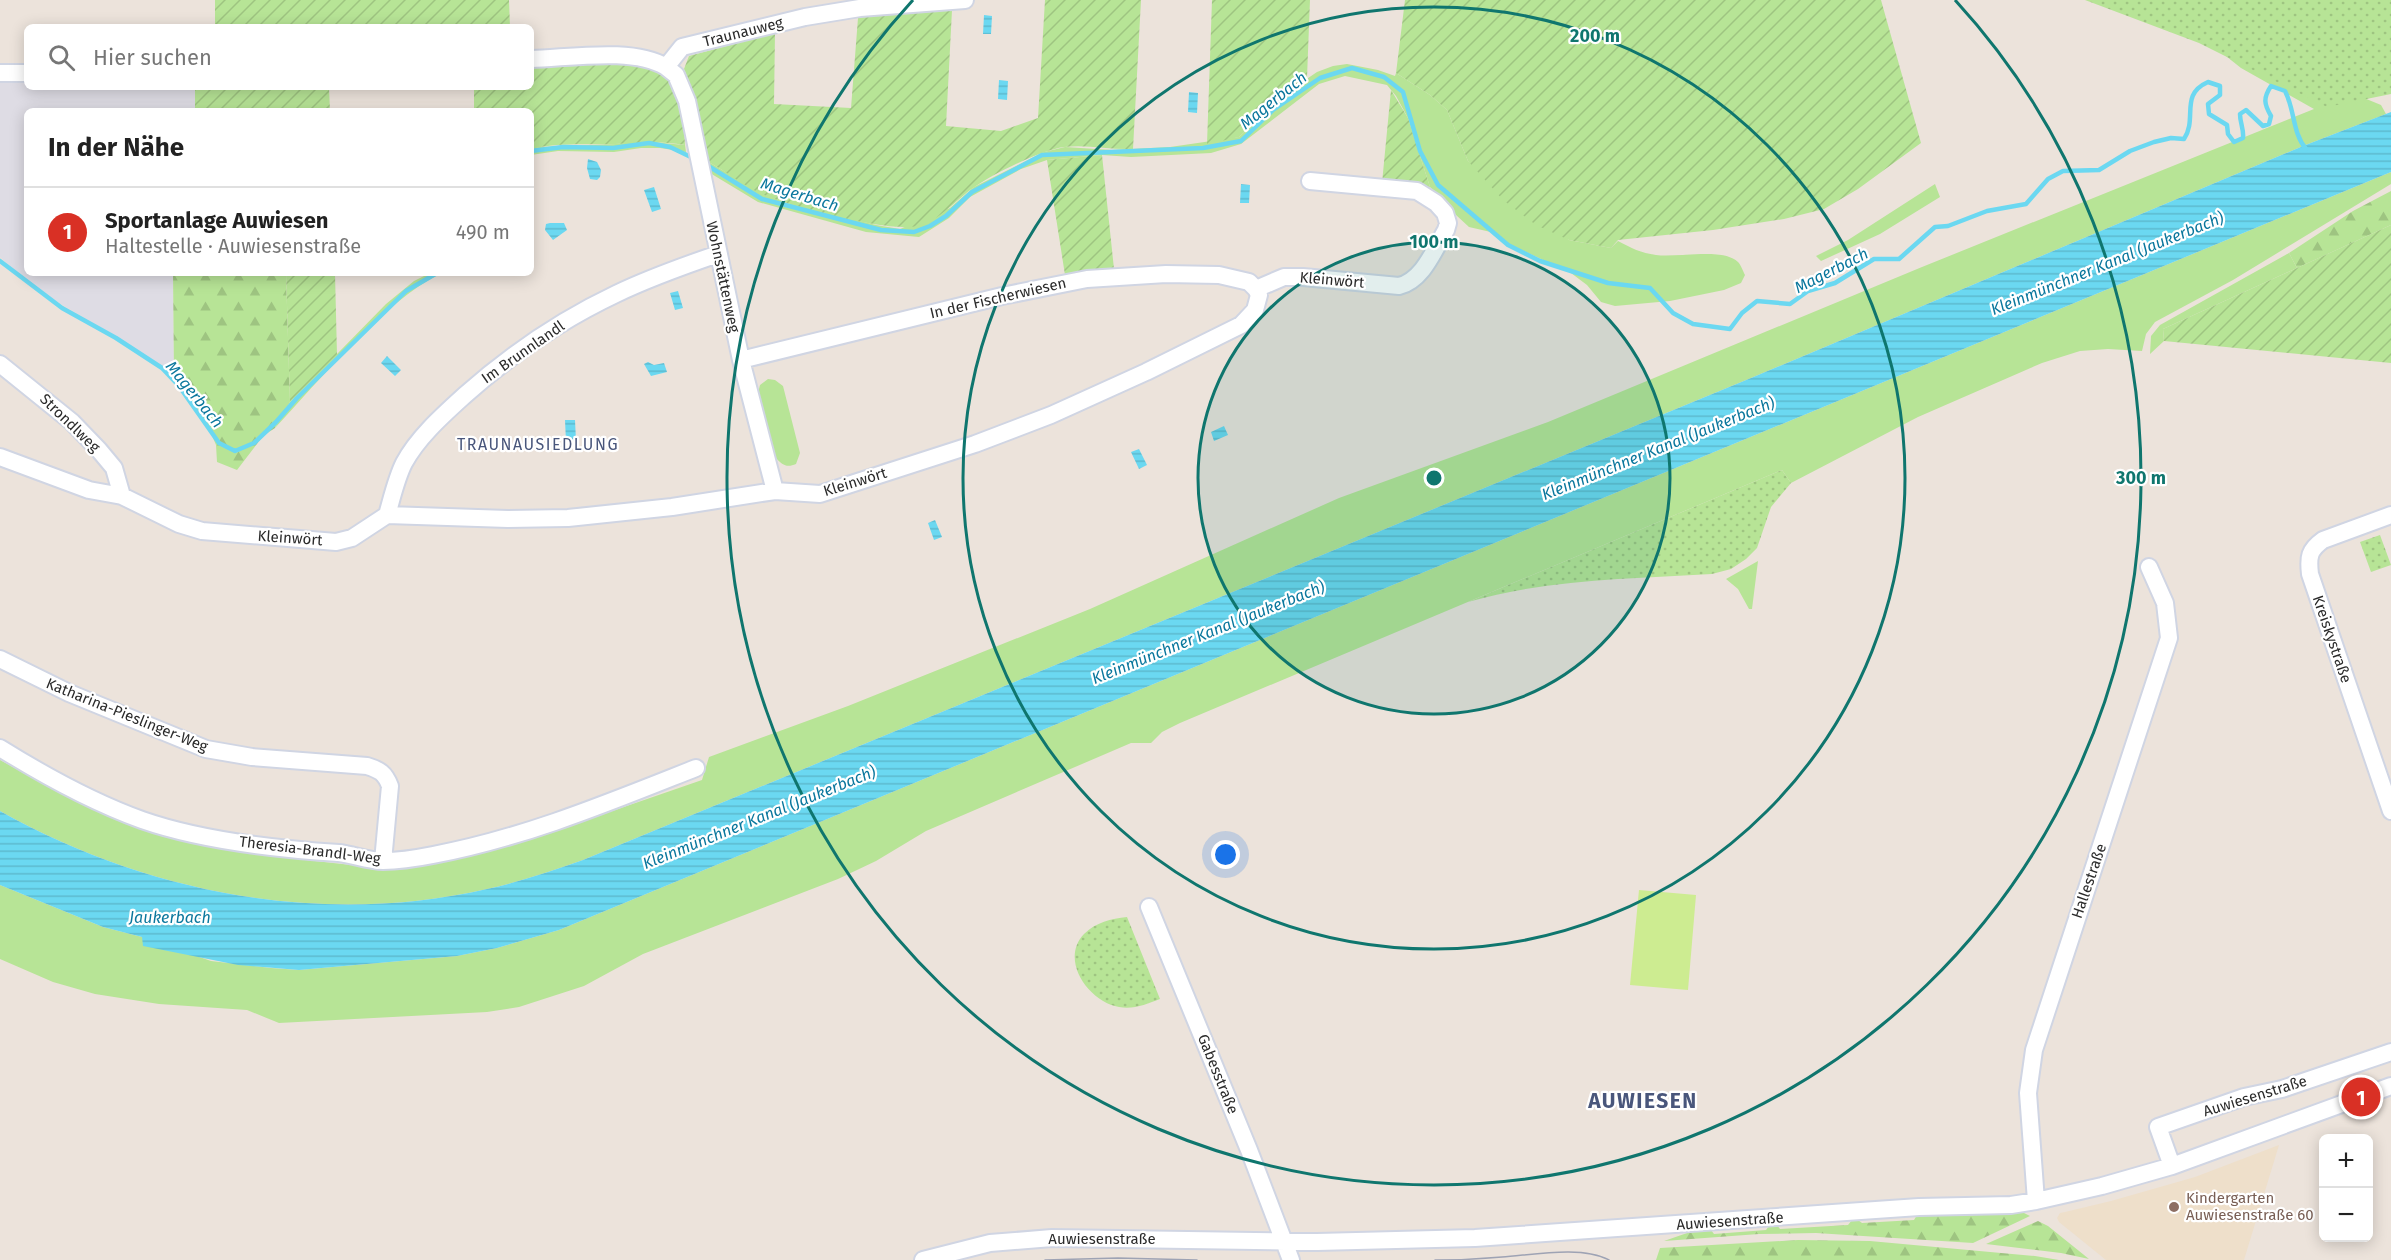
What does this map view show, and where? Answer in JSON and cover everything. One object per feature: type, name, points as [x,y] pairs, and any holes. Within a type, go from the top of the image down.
[{"type":"street","name":"Traunauweg","points":[[666,67],[682,47],[805,17],[860,8],[965,0]]},
{"type":"street","points":[[534,59],[636,56],[656,60],[666,67]]},
{"type":"street","name":"Wohnstättenweg","points":[[666,67],[676,75],[683,88],[741,360],[776,491]]},
{"type":"street","points":[[0,73],[24,72]]},
{"type":"street","name":"Kleinwört","points":[[0,457],[89,490],[122,496],[179,524],[202,531],[336,542],[352,537],[387,515],[508,519],[567,518],[672,507],[776,491],[820,494],[971,445],[1072,406],[1241,325],[1255,310],[1258,295],[1256,289],[1284,277],[1400,286],[1410,284],[1417,277],[1446,230],[1448,223],[1445,213],[1436,203],[1417,191],[1310,181]]},
{"type":"street","name":"Im Brunnlandl","points":[[387,515],[397,479],[411,451],[438,420],[518,352],[578,314],[656,276],[718,254]]},
{"type":"street","name":"In der Fischerwiesen","points":[[741,360],[1002,296],[1086,279],[1166,274],[1219,275],[1244,280],[1256,289]]},
{"type":"street","name":"Strondlweg","points":[[0,364],[72,422],[99,450],[114,468],[122,496]]},
{"type":"street","name":"Kreiskystraße","points":[[2391,515],[2323,540],[2314,547],[2308,559],[2310,574],[2391,811]]},
{"type":"street","name":"Hallestraße","points":[[2036,1201],[2028,1093],[2034,1050],[2169,638],[2165,603],[2149,567]]},
{"type":"street","name":"Katharina-Pieslinger-Weg","points":[[0,659],[69,693],[206,749],[252,757],[366,766],[379,770],[386,776],[390,786],[383,861]]},
{"type":"street","name":"Theresia-Brandl-Weg","points":[[0,748],[54,780],[142,820],[176,830],[255,845],[345,854],[383,861],[432,855],[497,840],[578,815],[696,768]]},
{"type":"street","name":"Gabesstraße","points":[[1149,908],[1250,1150],[1284,1241]]},
{"type":"street","name":"Auwiesenstraße","points":[[2172,1166],[2158,1127],[2244,1097],[2282,1089],[2391,1052]]},
{"type":"street","name":"Auwiesenstraße","points":[[922,1260],[990,1243],[1052,1238],[1284,1241],[1475,1238],[2036,1201],[2102,1186],[2172,1166],[2391,1086]]},
{"type":"street","points":[[1284,1241],[1291,1260]]},
{"type":"shaded area","points":[[0,79],[24,79],[24,90],[195,90],[195,108],[24,108],[24,276],[173,276],[174,375],[116,336],[29,283],[0,257]]},
{"type":"shaded area","name":"Kindergarten Auwiesenstraße 60","points":[[2279,1145],[2244,1260],[2106,1260],[2057,1218],[2060,1213],[2195,1177]]},
{"type":"green space","points":[[215,0],[509,0],[510,24],[215,24]]},
{"type":"green space","points":[[1045,0],[1141,0],[1133,149],[1073,146],[1054,149],[1017,163],[982,182],[933,220],[917,226],[903,227],[885,226],[840,217],[776,199],[762,194],[707,161],[692,89],[684,69],[689,56],[775,33],[774,104],[851,108],[858,18],[879,14],[952,10],[946,126],[1001,131],[1038,118]]},
{"type":"green space","points":[[1212,0],[1310,0],[1307,78],[1239,137],[1207,144]]},
{"type":"green space","points":[[1405,0],[1881,0],[1921,143],[1858,189],[1824,209],[1784,219],[1713,230],[1618,240],[1611,248],[1569,240],[1536,225],[1503,200],[1468,161],[1447,110],[1430,95],[1396,73]]},
{"type":"green space","points":[[2085,0],[2391,0],[2391,94],[2327,107],[2199,43]]},
{"type":"green space","points":[[2188,26],[2381,105],[2386,114],[2303,146],[1751,378],[583,860],[499,886],[424,900],[362,904],[299,903],[236,895],[175,882],[115,863],[56,839],[0,811],[0,760],[82,804],[132,826],[193,843],[261,855],[387,869],[540,836],[702,780],[709,757],[848,706],[1090,609],[1339,498],[1548,422],[1922,267],[2314,109],[2241,68]]},
{"type":"green space","points":[[612,63],[649,67],[660,73],[675,89],[682,110],[685,145],[573,144],[534,148],[534,108],[474,108],[474,90],[534,90],[534,65]]},
{"type":"green space","points":[[1347,64],[1395,76],[1396,73],[1430,95],[1447,110],[1468,161],[1569,240],[1611,248],[1618,241],[1636,250],[1665,256],[1722,255],[1739,263],[1745,275],[1741,283],[1724,290],[1670,301],[1615,306],[1601,302],[1587,285],[1571,273],[1509,244],[1495,233],[1469,227],[1430,187],[1408,118],[1387,85],[1345,76],[1319,84],[1241,144],[1211,153],[1131,157],[1102,155],[1047,160],[1021,169],[970,197],[949,218],[919,237],[866,232],[758,202],[710,173],[707,161],[761,193],[784,202],[900,229],[950,208],[974,187],[1044,152],[1065,147],[1112,150],[1170,147],[1239,137],[1292,89],[1317,72]]},
{"type":"green space","points":[[195,90],[329,90],[330,108],[195,108]]},
{"type":"green space","points":[[1391,90],[1408,118],[1430,187],[1382,183]]},
{"type":"green space","points":[[641,141],[685,145],[686,152],[641,148],[614,152],[558,151],[534,155],[534,148],[539,147]]},
{"type":"green space","points":[[1102,155],[1114,269],[1065,275],[1047,160]]},
{"type":"green space","points":[[2391,172],[2391,184],[2233,280],[2155,322],[2146,334],[2142,351],[2108,349],[2080,351],[2042,363],[1918,417],[1791,483],[1782,470],[1180,723],[1162,732],[1151,743],[1131,743],[926,831],[876,861],[838,879],[643,954],[584,986],[519,1007],[487,1012],[279,1023],[247,1010],[159,1004],[95,994],[53,982],[0,959],[0,885],[103,927],[142,937],[211,961],[271,968],[299,970],[457,956],[497,948],[559,930]]},
{"type":"green space","points":[[1935,184],[1940,197],[1880,234],[1821,261],[1816,256],[1848,240]]},
{"type":"green space","points":[[2391,191],[2391,225],[2297,268],[2289,253],[2353,211]]},
{"type":"green space","points":[[2391,225],[2391,363],[2164,341],[2163,329]]},
{"type":"green space","points":[[2289,253],[2297,268],[2163,329],[2164,341],[2150,354],[2151,336],[2160,325]]},
{"type":"green space","points":[[173,276],[286,276],[290,402],[275,428],[263,436],[237,470],[217,462],[216,445],[208,426],[174,375]]},
{"type":"green space","points":[[286,276],[335,276],[337,355],[290,402]]},
{"type":"green space","points":[[424,276],[436,276],[419,286],[375,322],[275,428],[290,402],[386,304],[414,281]]},
{"type":"green space","points":[[768,379],[775,380],[783,386],[800,453],[796,464],[790,466],[776,458],[758,393],[760,385]]},
{"type":"green space","points":[[1782,470],[1791,483],[1771,507],[1757,548],[1731,569],[1712,574],[1558,584],[1498,594],[1468,602]]},
{"type":"green space","points":[[2380,535],[2391,565],[2371,572],[2360,542]]},
{"type":"green space","points":[[1758,561],[1752,609],[1749,609],[1738,589],[1726,579]]},
{"type":"green space","points":[[1639,890],[1696,895],[1688,990],[1630,985]]},
{"type":"green space","points":[[1127,917],[1160,999],[1140,1006],[1124,1008],[1108,1003],[1088,989],[1076,967],[1075,956],[1077,944],[1089,930],[1104,922]]},
{"type":"green space","points":[[2022,1212],[2030,1216],[1973,1243],[1816,1233],[1759,1234],[1664,1241],[1690,1232],[1711,1230],[1714,1234],[1766,1230],[1769,1226],[1777,1225],[1780,1229],[1848,1225],[1852,1220],[1862,1223],[1914,1220],[1917,1215]]},
{"type":"green space","points":[[2038,1221],[2048,1226],[2089,1259],[2061,1253],[1986,1244]]},
{"type":"green space","points":[[1798,1240],[1870,1241],[2059,1260],[1656,1260],[1660,1248]]},
{"type":"water","points":[[984,15],[992,16],[991,34],[983,34]]},
{"type":"water","points":[[999,80],[1008,81],[1007,100],[998,99]]},
{"type":"water","points":[[1189,92],[1198,93],[1197,113],[1188,112]]},
{"type":"water","name":"Jaukerbach","points":[[2391,112],[2391,172],[559,930],[497,948],[457,956],[299,970],[238,965],[143,946],[142,937],[103,927],[0,885],[0,811],[56,839],[115,863],[175,882],[236,895],[299,903],[362,904],[424,900],[487,889],[547,872],[583,860],[1751,378],[2303,146]]},
{"type":"water","points":[[588,159],[597,162],[601,170],[597,180],[590,179],[587,168]]},
{"type":"water","points":[[1241,184],[1250,185],[1249,203],[1240,203]]},
{"type":"water","points":[[654,187],[661,209],[652,212],[644,190]]},
{"type":"water","points":[[564,223],[567,230],[553,240],[545,230],[546,224]]},
{"type":"water","points":[[678,291],[683,308],[675,310],[670,293]]},
{"type":"water","points":[[387,356],[401,370],[395,376],[381,363]]},
{"type":"water","points":[[648,362],[654,365],[664,363],[667,372],[651,376],[644,364]]},
{"type":"water","points":[[565,420],[575,420],[576,441],[566,442]]},
{"type":"water","points":[[1224,426],[1228,435],[1214,441],[1211,432]]},
{"type":"water","points":[[1139,449],[1147,465],[1139,469],[1131,452]]},
{"type":"water","points":[[935,520],[942,537],[934,540],[928,523]]},
{"type":"waterway","name":"Magerbach","points":[[705,164],[762,199],[881,230],[914,232],[946,216],[972,192],[1042,155],[1203,148],[1241,141],[1273,110],[1320,78],[1352,68],[1384,77],[1403,92],[1420,151],[1438,185],[1508,245],[1540,261],[1608,283],[1650,288],[1673,313],[1693,324],[1730,329],[1742,313],[1757,301],[1790,304],[1808,291],[1835,283],[1874,259],[1899,259],[1935,227],[1948,226],[1987,211],[2026,204],[2048,179],[2063,171],[2099,170],[2130,151],[2154,142],[2171,138],[2184,139],[2190,123],[2191,100],[2199,87],[2208,82],[2220,86],[2220,95],[2208,104],[2209,114],[2227,125],[2228,134],[2234,142],[2243,138],[2240,114],[2246,110],[2263,126],[2269,124],[2271,116],[2265,101],[2268,90],[2271,86],[2285,91],[2298,135],[2306,149]]},
{"type":"waterway","name":"Magerbach","points":[[534,151],[563,147],[613,148],[649,143],[670,147],[695,159]]},
{"type":"waterway","name":"Magerbach","points":[[0,261],[62,308],[116,338],[162,368],[179,386],[219,443],[235,451],[254,443],[406,291],[432,276]]},
{"type":"tram line","points":[[1435,1260],[1571,1252],[1598,1255],[1609,1260]]},
{"type":"tram line","points":[[1045,1260],[1118,1258],[1197,1260]]},
{"type":"place","name":"Sportanlage Auwiesen","points":[[2361,1097]]},
{"type":"place","name":"Kindergarten Auwiesenstraße 60","points":[[2174,1207]]},
{"type":"district","name":"TRAUNAUSIEDLUNG","points":[[538,444]]},
{"type":"district","name":"AUWIESEN","points":[[1643,1101]]},
{"type":"water label","name":"Kleinmünchner Kanal (Jaukerbach)","points":[[2107,263]]},
{"type":"water label","name":"Kleinmünchner Kanal (Jaukerbach)","points":[[1658,448]]},
{"type":"water label","name":"Kleinmünchner Kanal (Jaukerbach)","points":[[1208,632]]},
{"type":"water label","name":"Kleinmünchner Kanal (Jaukerbach)","points":[[759,817]]}]
